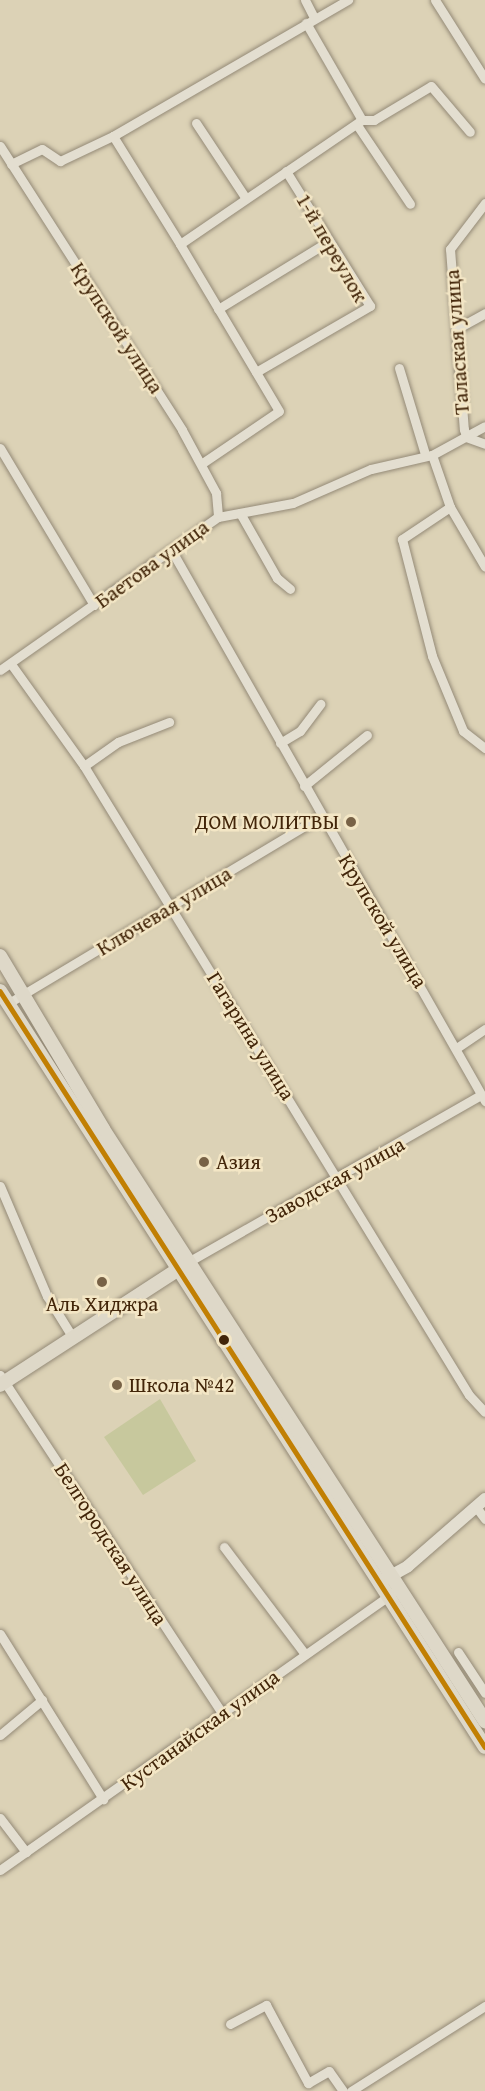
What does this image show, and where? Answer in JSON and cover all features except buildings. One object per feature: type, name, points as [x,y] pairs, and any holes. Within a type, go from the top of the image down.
[{"type":"main road","points":[[0,956],[21,996],[384,1579],[387,1596],[485,1747]]},
{"type":"main road","points":[[0,991],[6,1004],[176,1272],[384,1579],[399,1588],[485,1721]]},
{"type":"main road","points":[[1,1380],[73,1338],[188,1262]]},
{"type":"street","points":[[305,0],[310,21],[359,123],[410,204]]},
{"type":"street","points":[[11,164],[42,149],[60,161],[113,136],[348,0]]},
{"type":"street","points":[[435,0],[485,79]]},
{"type":"street","points":[[180,244],[245,197],[359,123],[374,120],[431,86],[470,132]]},
{"type":"street","points":[[196,123],[245,197]]},
{"type":"street","points":[[113,136],[279,411],[277,417],[201,464]]},
{"type":"street","name":"Крупской улица","points":[[0,146],[201,464],[216,493],[218,517]]},
{"type":"street","name":"1-й переулок","points":[[256,372],[370,306],[286,171]]},
{"type":"street","name":"Талаская улица","points":[[485,203],[450,249],[460,327],[466,437],[485,444]]},
{"type":"street","points":[[218,309],[330,241]]},
{"type":"street","points":[[460,327],[485,313]]},
{"type":"street","points":[[399,368],[428,455],[450,507],[485,567]]},
{"type":"street","name":"Баетова улица","points":[[0,670],[173,553],[218,517],[293,503],[371,470],[428,455],[485,426]]},
{"type":"street","points":[[0,448],[94,605]]},
{"type":"street","points":[[450,507],[402,539],[432,656],[463,731],[485,747]]},
{"type":"street","points":[[240,513],[278,579],[290,589]]},
{"type":"street","name":"Крупской улица","points":[[173,553],[320,817],[458,1047],[483,1098]]},
{"type":"street","name":"Гагарина улица","points":[[11,664],[84,766],[469,1395],[485,1412]]},
{"type":"street","points":[[280,743],[300,731],[320,704]]},
{"type":"street","points":[[84,766],[118,742],[169,722]]},
{"type":"street","points":[[304,786],[367,735]]},
{"type":"street","name":"Ключевая улица","points":[[6,1004],[172,908],[320,817]]},
{"type":"street","points":[[458,1047],[485,1029]]},
{"type":"street","name":"Заводская улица","points":[[188,1262],[483,1098]]},
{"type":"street","points":[[0,1186],[47,1296],[73,1338]]},
{"type":"street","name":"Белгородская улица","points":[[1,1380],[222,1713]]},
{"type":"street","points":[[384,1579],[480,1503],[485,1519]]},
{"type":"street","points":[[224,1547],[305,1654]]},
{"type":"street","name":"Кустанайская улица","points":[[0,1870],[103,1800],[399,1588]]},
{"type":"street","points":[[0,1634],[103,1800]]},
{"type":"street","points":[[458,1652],[485,1693]]},
{"type":"street","points":[[0,1735],[42,1700]]},
{"type":"street","points":[[0,1818],[26,1852]]},
{"type":"street","points":[[230,2024],[266,2005],[308,2083],[329,2071],[342,2091]]},
{"type":"street","points":[[351,2091],[485,2006]]},
{"type":"green space","points":[[160,1399],[196,1461],[143,1495],[104,1437]]},
{"type":"transit line","points":[[0,991],[485,1747]]},
{"type":"place","name":"ДОМ МОЛИТВЫ","points":[[351,822]]},
{"type":"place","name":"Азия","points":[[204,1162]]},
{"type":"place","name":"Аль Хиджра","points":[[102,1282]]},
{"type":"place","name":"Школа №42","points":[[117,1385]]}]
